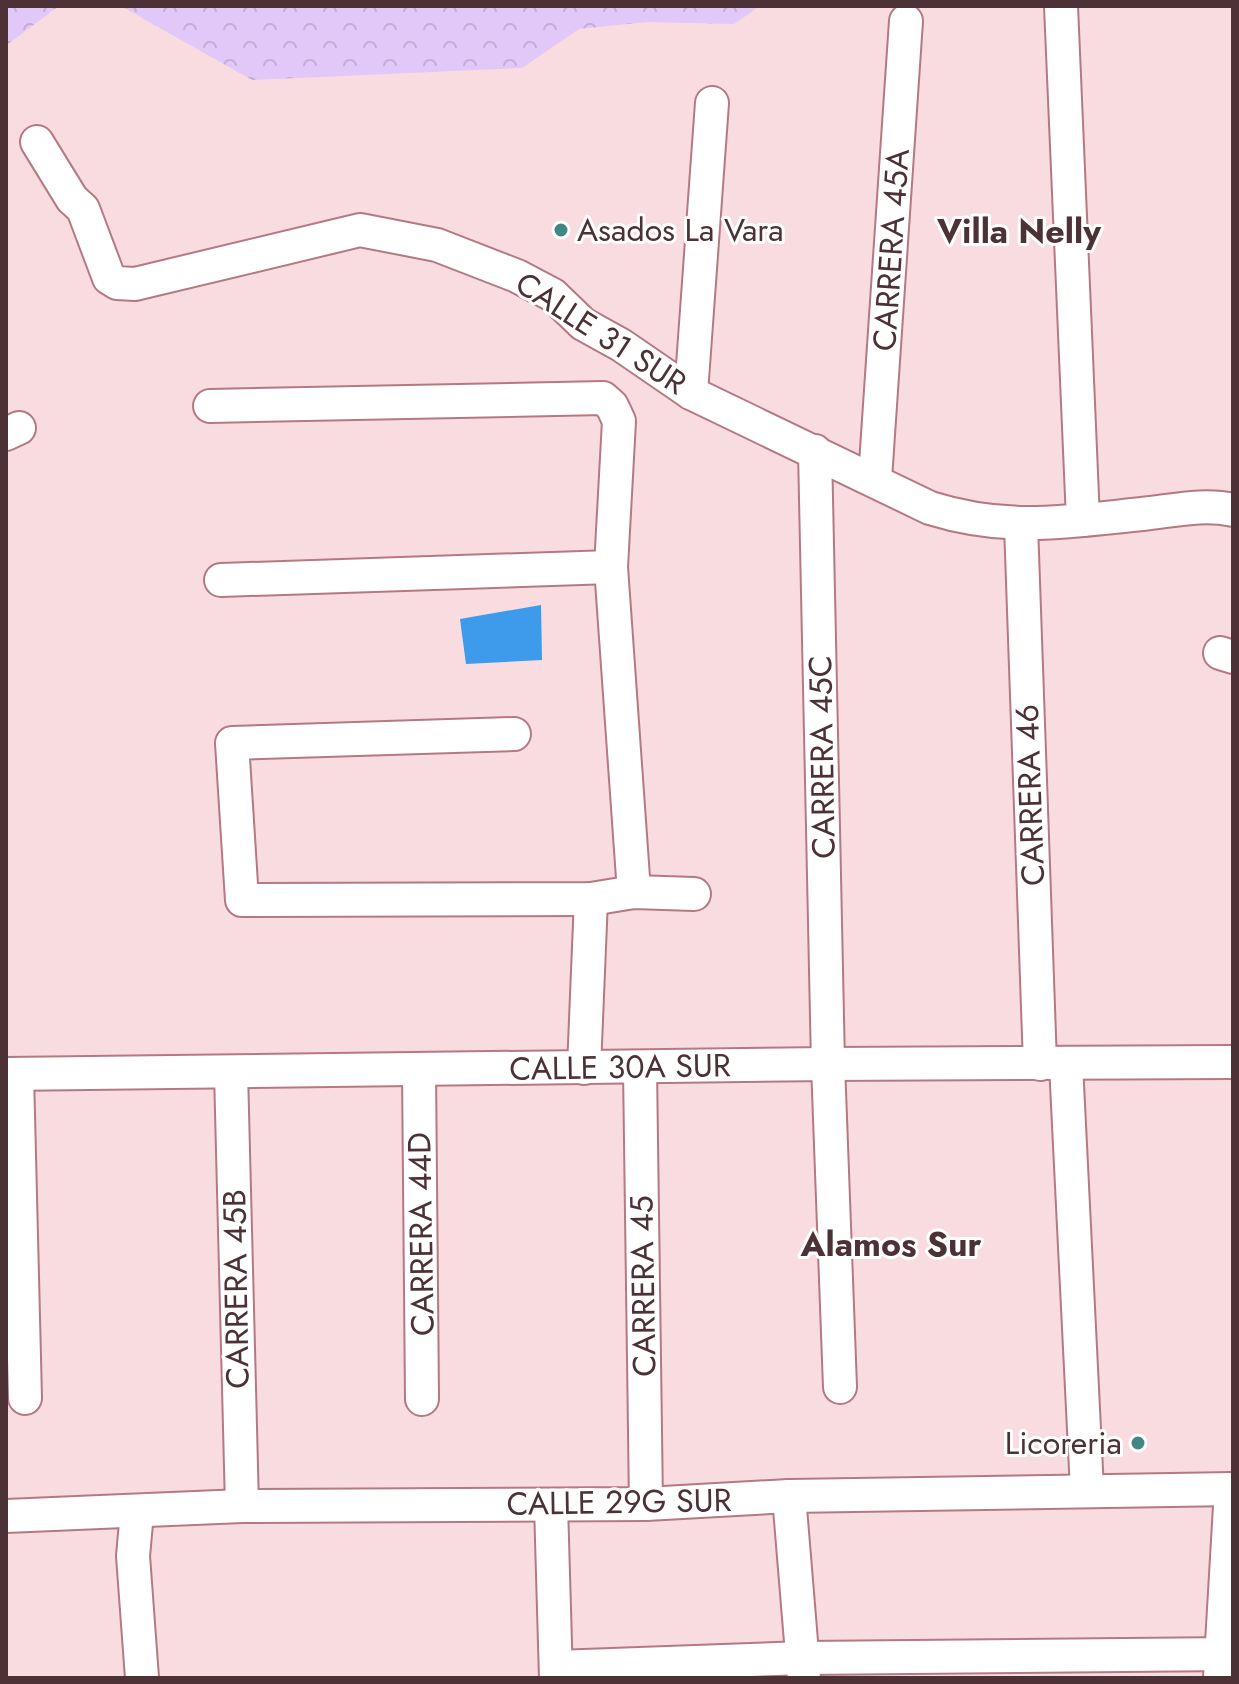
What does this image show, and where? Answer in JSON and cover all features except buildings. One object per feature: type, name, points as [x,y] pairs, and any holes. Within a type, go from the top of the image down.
[{"type":"street","points":[[1061,6],[1083,520]]},
{"type":"street","name":"CARRERA 45A","points":[[875,479],[906,21]]},
{"type":"street","points":[[691,393],[712,103]]},
{"type":"street","name":"CALLE 31 SUR","points":[[37,142],[72,199],[83,209],[109,278],[117,283],[135,284],[360,230],[437,245],[517,276],[553,295],[583,324],[633,352],[691,393],[875,479],[902,495],[945,512],[990,523],[1021,525],[1194,507],[1233,510]]},
{"type":"street","points":[[210,406],[603,398],[612,406],[619,421],[611,567],[634,892]]},
{"type":"street","name":"CARRERA 45C","points":[[815,451],[828,1064]]},
{"type":"street","name":"CARRERA 46","points":[[1021,525],[1053,1064],[1087,1490]]},
{"type":"street","points":[[221,580],[611,567]]},
{"type":"street","points":[[514,734],[232,743],[242,900],[591,899],[634,892],[694,894]]},
{"type":"street","points":[[584,1068],[591,899]]},
{"type":"street","name":"CALLE 30A SUR","points":[[12,1074],[1233,1062]]},
{"type":"street","points":[[828,1064],[840,1387]]},
{"type":"street","name":"CARRERA 45","points":[[640,1068],[646,1504]]},
{"type":"street","name":"CARRERA 44D","points":[[419,1070],[422,1399]]},
{"type":"street","name":"CARRERA 45B","points":[[231,1072],[242,1506]]},
{"type":"street","points":[[12,1074],[25,1398]]},
{"type":"street","points":[[551,1505],[556,1672],[1225,1662],[1232,1489]]},
{"type":"street","name":"CALLE 29G SUR","points":[[6,1516],[242,1506],[646,1504],[789,1496],[1232,1489]]},
{"type":"street","points":[[789,1496],[804,1668]]},
{"type":"street","points":[[137,1512],[133,1556],[142,1678]]},
{"type":"green space","points":[[6,6],[59,6],[8,44],[6,54]]},
{"type":"green space","points":[[121,6],[760,6],[734,24],[647,22],[579,29],[522,68],[252,80]]},
{"type":"water","points":[[541,605],[542,660],[466,664],[460,619]]},
{"type":"place","name":"Asados La Vara","points":[[561,230]]},
{"type":"place","name":"Licoreria","points":[[1138,1443]]},
{"type":"district","name":"Villa Nelly","points":[[1019,231]]},
{"type":"district","name":"Alamos Sur","points":[[891,1244]]}]
